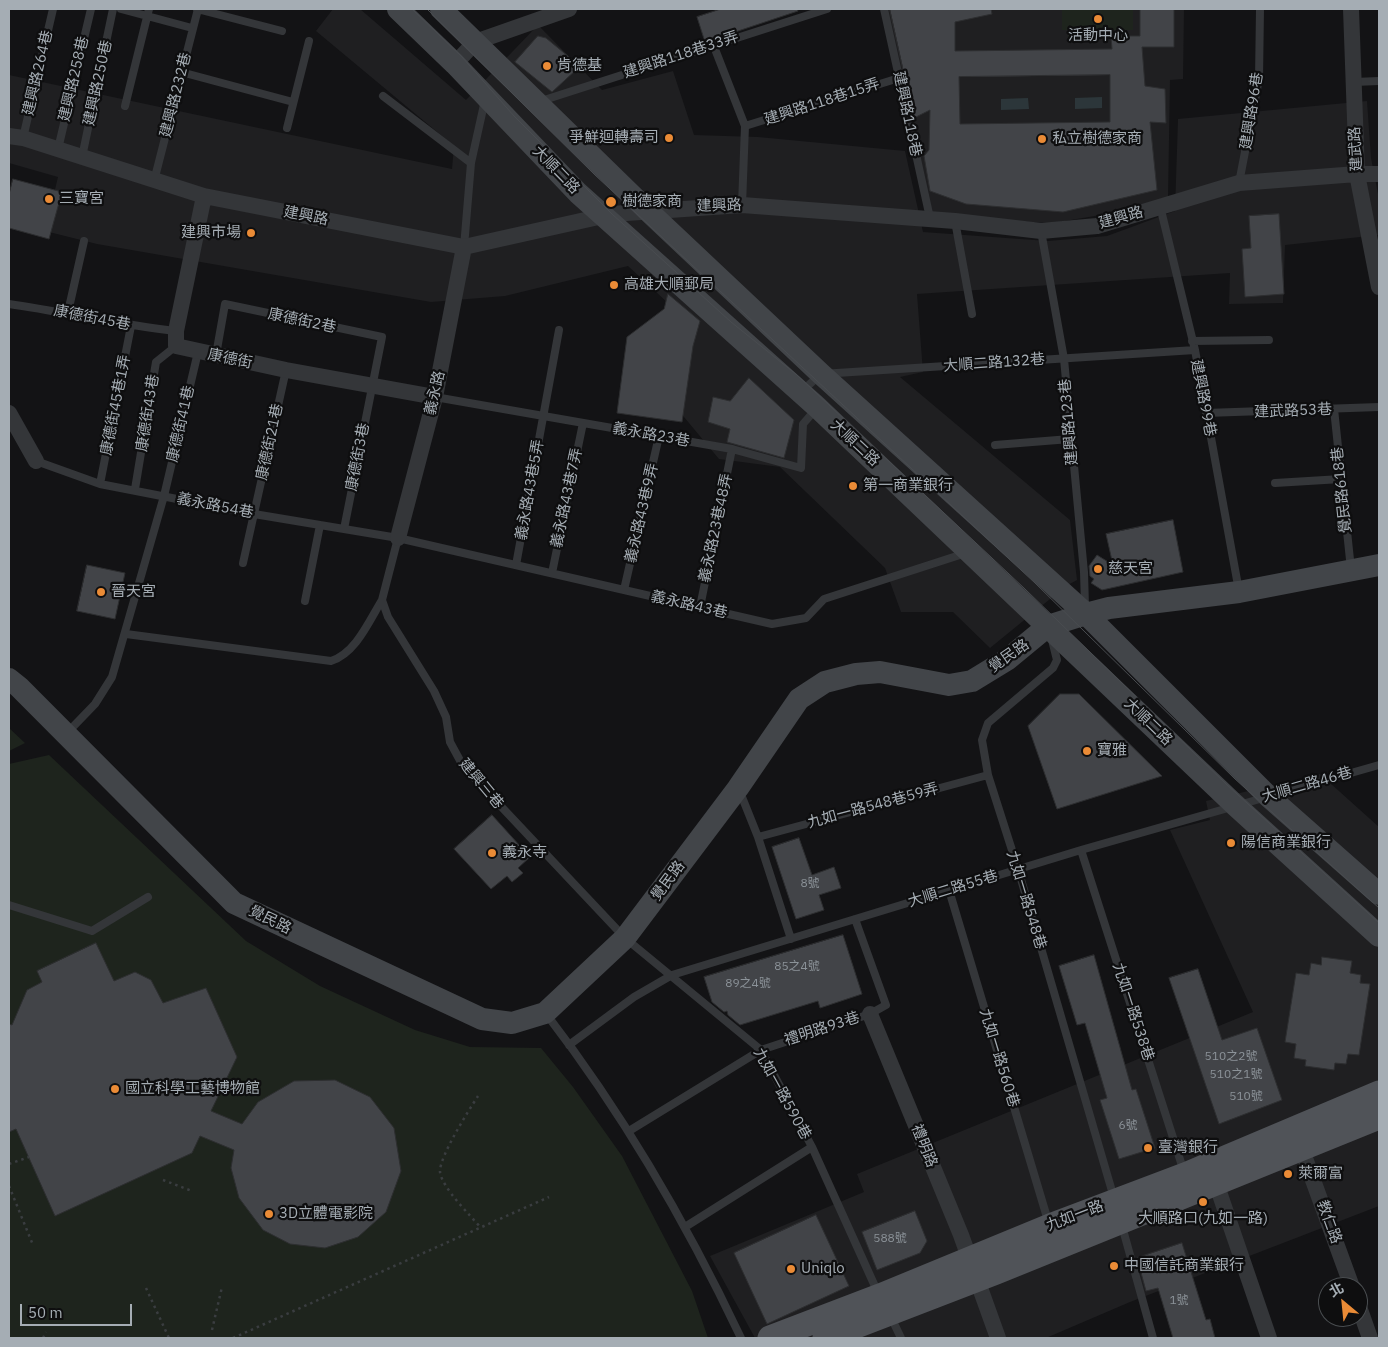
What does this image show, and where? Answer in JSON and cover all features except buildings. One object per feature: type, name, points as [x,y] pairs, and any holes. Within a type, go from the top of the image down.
[{"type":"main road","name":"九如一路","points":[[973,1270],[1050,1226],[1118,1211],[1216,1183],[1379,1093]]},
{"type":"main road","name":"九如一路","points":[[770,1338],[884,1304],[973,1270],[1118,1211],[1185,1175],[1298,1139],[1379,1117]]},
{"type":"main road","name":"九如一路","points":[[825,1338],[884,1304]]},
{"type":"street","name":"大順二路","points":[[398,9],[455,64],[602,215],[817,407],[1235,805],[1379,936]]},
{"type":"street","name":"大順二路","points":[[441,9],[646,210],[821,374],[1086,614],[1268,796],[1379,894]]},
{"type":"street","points":[[455,64],[475,42],[569,9]]},
{"type":"street","name":"建武路","points":[[1351,9],[1357,174],[1379,288]]},
{"type":"street","name":"建興路","points":[[16,137],[204,196],[464,247],[602,215],[646,210],[742,205],[930,218],[1041,231],[1097,226],[1239,183],[1379,174]]},
{"type":"street","points":[[176,339],[204,196]]},
{"type":"street","name":"義永路","points":[[398,538],[435,397],[464,247]]},
{"type":"street","name":"康德街","points":[[176,339],[198,352],[435,397]]},
{"type":"street","points":[[9,413],[36,462]]},
{"type":"street","name":"覺民路","points":[[9,679],[234,902],[482,1020],[512,1023],[545,1013],[625,938],[738,788],[798,699],[826,682],[856,674],[880,672],[949,685],[972,680],[1008,659],[1048,626],[1086,614],[1108,608],[1239,592],[1379,565]]},
{"type":"street","name":"禮明路","points":[[870,1014],[973,1270]]},
{"type":"street","name":"教仁路","points":[[1298,1139],[1348,1277]]},
{"type":"street","points":[[1216,1183],[1269,1338]]},
{"type":"street","points":[[973,1270],[998,1338]]},
{"type":"lane","name":"建興路264巷","points":[[16,137],[53,9]]},
{"type":"lane","name":"建興路258巷","points":[[58,149],[91,9]]},
{"type":"lane","name":"建興路250巷","points":[[82,157],[113,9]]},
{"type":"lane","points":[[121,9],[148,12],[192,28]]},
{"type":"lane","points":[[198,9],[282,31]]},
{"type":"lane","name":"建興路232巷","points":[[154,181],[198,9]]},
{"type":"lane","name":"建興路118巷33弄","points":[[536,102],[827,9]]},
{"type":"lane","name":"建興路118巷","points":[[884,9],[930,218]]},
{"type":"lane","name":"建興路96巷","points":[[1239,183],[1259,79],[1260,9]]},
{"type":"lane","points":[[125,106],[148,12]]},
{"type":"lane","points":[[287,128],[309,41]]},
{"type":"lane","points":[[713,44],[745,126],[742,205]]},
{"type":"lane","points":[[182,72],[293,102]]},
{"type":"lane","name":"建興路118巷15弄","points":[[745,126],[899,78]]},
{"type":"lane","points":[[1354,82],[1379,81]]},
{"type":"lane","points":[[383,96],[471,163]]},
{"type":"lane","points":[[464,247],[471,163],[486,96]]},
{"type":"lane","name":"建興路99巷","points":[[1160,206],[1192,340],[1239,592]]},
{"type":"lane","points":[[955,221],[972,314]]},
{"type":"lane","name":"建興路123巷","points":[[1041,231],[1064,358],[1070,439],[1084,572],[1086,614]]},
{"type":"lane","points":[[68,312],[84,241]]},
{"type":"lane","name":"康德街45巷","points":[[9,304],[68,312],[131,326],[176,339]]},
{"type":"lane","name":"康德街2巷","points":[[216,355],[225,304],[382,338],[372,386]]},
{"type":"lane","name":"康德街45巷1弄","points":[[100,484],[131,326]]},
{"type":"lane","name":"義永路43巷5弄","points":[[516,565],[559,330]]},
{"type":"lane","name":"康德街43巷","points":[[135,489],[156,362],[176,339]]},
{"type":"lane","points":[[1192,340],[1270,340]]},
{"type":"lane","name":"大順二路132巷","points":[[821,374],[1194,350]]},
{"type":"lane","name":"康德街41巷","points":[[65,735],[95,704],[112,677],[126,634],[164,496],[198,352]]},
{"type":"lane","name":"康德街21巷","points":[[243,563],[286,370]]},
{"type":"lane","points":[[800,392],[821,374]]},
{"type":"lane","name":"康德街3巷","points":[[344,529],[372,386]]},
{"type":"lane","name":"義永路23巷","points":[[435,397],[732,450],[801,468],[803,424],[817,407]]},
{"type":"lane","name":"建武路53巷","points":[[1206,414],[1379,407]]},
{"type":"lane","name":"覺民路618巷","points":[[1334,409],[1351,570]]},
{"type":"lane","name":"義永路43巷7弄","points":[[552,573],[582,423]]},
{"type":"lane","name":"義永路43巷9弄","points":[[624,590],[659,436]]},
{"type":"lane","points":[[995,445],[1070,439]]},
{"type":"lane","name":"義永路23巷48弄","points":[[700,607],[732,450]]},
{"type":"lane","name":"義永路54巷","points":[[36,462],[100,484],[135,489],[254,514],[398,538]]},
{"type":"lane","points":[[1275,483],[1341,479]]},
{"type":"lane","points":[[305,601],[320,525]]},
{"type":"lane","points":[[126,634],[331,661],[340,658],[352,648],[382,600],[398,538]]},
{"type":"lane","name":"義永路43巷","points":[[398,538],[772,624],[806,618],[824,599],[970,552]]},
{"type":"lane","name":"建興三巷","points":[[382,600],[388,617],[434,691],[446,717],[450,742],[462,766],[625,938]]},
{"type":"lane","name":"九如一路548巷","points":[[1048,626],[1058,660],[1053,668],[988,723],[982,740],[988,775],[1018,869],[1153,1338]]},
{"type":"lane","name":"大順二路46巷","points":[[1235,805],[1379,764]]},
{"type":"lane","name":"九如一路548巷59弄","points":[[758,837],[988,775]]},
{"type":"lane","points":[[738,788],[758,837],[791,939]]},
{"type":"lane","name":"大順二路55巷","points":[[570,1044],[634,997],[672,975],[1235,805]]},
{"type":"lane","name":"九如一路538巷","points":[[1081,850],[1185,1175]]},
{"type":"lane","name":"九如一路560巷","points":[[949,890],[1050,1226]]},
{"type":"lane","points":[[9,905],[92,931],[148,896]]},
{"type":"lane","name":"禮明路93巷","points":[[629,1131],[761,1050],[870,1014],[886,1005],[855,919]]},
{"type":"lane","name":"九如一路590巷","points":[[625,938],[761,1050],[812,1147],[901,1338]]},
{"type":"lane","points":[[545,1013],[570,1044],[629,1131],[685,1227],[741,1338]]},
{"type":"lane","points":[[685,1227],[812,1147]]},
{"type":"path","points":[[478,1096],[444,1156],[440,1172],[446,1185],[481,1228]]},
{"type":"path","points":[[9,1164],[28,1157]]},
{"type":"path","points":[[163,1180],[192,1191]]},
{"type":"path","points":[[9,1186],[33,1245]]},
{"type":"path","points":[[232,1338],[549,1197]]},
{"type":"path","points":[[212,1330],[222,1286]]},
{"type":"path","points":[[146,1288],[169,1338]]},
{"type":"path","points":[[43,1338],[46,1332]]},
{"type":"shaded area","points":[[333,9],[360,9],[466,100],[538,25],[602,90],[673,71],[694,135],[758,137],[905,151],[923,232],[1048,241],[1107,236],[1175,211],[1178,119],[1367,101],[1371,158],[1379,199],[1379,235],[1285,245],[1283,303],[1229,304],[1230,273],[917,294],[923,372],[900,377],[1070,520],[1077,580],[1066,586],[990,648],[953,612],[901,612],[885,568],[780,467],[719,459],[679,411],[696,329],[628,266],[505,296],[431,302],[97,244],[45,231],[58,177],[9,163],[9,75],[452,169],[454,146],[316,31]]},
{"type":"shaded area","name":"私立樹德家商","points":[[886,9],[1184,9],[1183,79],[1170,80],[1168,198],[1136,209],[1053,223],[984,220],[931,212]]},
{"type":"shaded area","name":"活動中心","points":[[1062,9],[1133,9],[1133,30],[1102,30],[1101,37],[1068,37],[1068,30],[1062,30]]},
{"type":"shaded area","points":[[1102,97],[1102,108],[1075,109],[1075,98]]},
{"type":"shaded area","points":[[1028,98],[1029,109],[1001,110],[1001,99]]},
{"type":"shaded area","points":[[9,728],[25,743],[9,751]]},
{"type":"shaded area","name":"國立科學工藝博物館","points":[[49,755],[246,941],[320,986],[415,1030],[470,1047],[541,1048],[573,1087],[622,1156],[692,1291],[708,1338],[9,1338],[9,764]]},
{"type":"shaded area","points":[[1320,774],[1379,827],[1379,1206],[1130,1302],[1046,1338],[755,1338],[710,1256],[864,1192],[857,1174],[1253,1012],[1170,830],[1210,820],[1206,801]]},
{"type":"tram line","points":[[412,9],[462,57],[514,116],[612,214],[731,322],[797,375],[1025,589],[1226,784],[1379,923]]},
{"type":"tram line","points":[[427,9],[595,175],[1035,583],[1235,779],[1379,908]]},
{"type":"place","name":"活動中心","points":[[1098,19]]},
{"type":"place","name":"肯德基","points":[[547,66]]},
{"type":"place","name":"爭鮮迴轉壽司","points":[[669,138]]},
{"type":"place","name":"私立樹德家商","points":[[1042,139]]},
{"type":"place","name":"三寶宮","points":[[49,199]]},
{"type":"place","name":"樹德家商","points":[[611,202]]},
{"type":"place","name":"建興市場","points":[[251,233]]},
{"type":"place","name":"高雄大順郵局","points":[[614,285]]},
{"type":"place","name":"第一商業銀行","points":[[853,486]]},
{"type":"place","name":"慈天宮","points":[[1098,569]]},
{"type":"place","name":"晉天宮","points":[[101,592]]},
{"type":"place","name":"寶雅","points":[[1087,751]]},
{"type":"place","name":"陽信商業銀行","points":[[1231,843]]},
{"type":"place","name":"義永寺","points":[[492,853]]},
{"type":"place","name":"國立科學工藝博物館","points":[[115,1089]]},
{"type":"place","name":"臺灣銀行","points":[[1148,1148]]},
{"type":"place","name":"萊爾富","points":[[1288,1174]]},
{"type":"place","name":"大順路口(九如一路)","points":[[1203,1202]]},
{"type":"place","name":"3D立體電影院","points":[[269,1214]]},
{"type":"place","name":"中國信託商業銀行","points":[[1114,1266]]},
{"type":"place","name":"Uniqlo","points":[[791,1269]]}]
